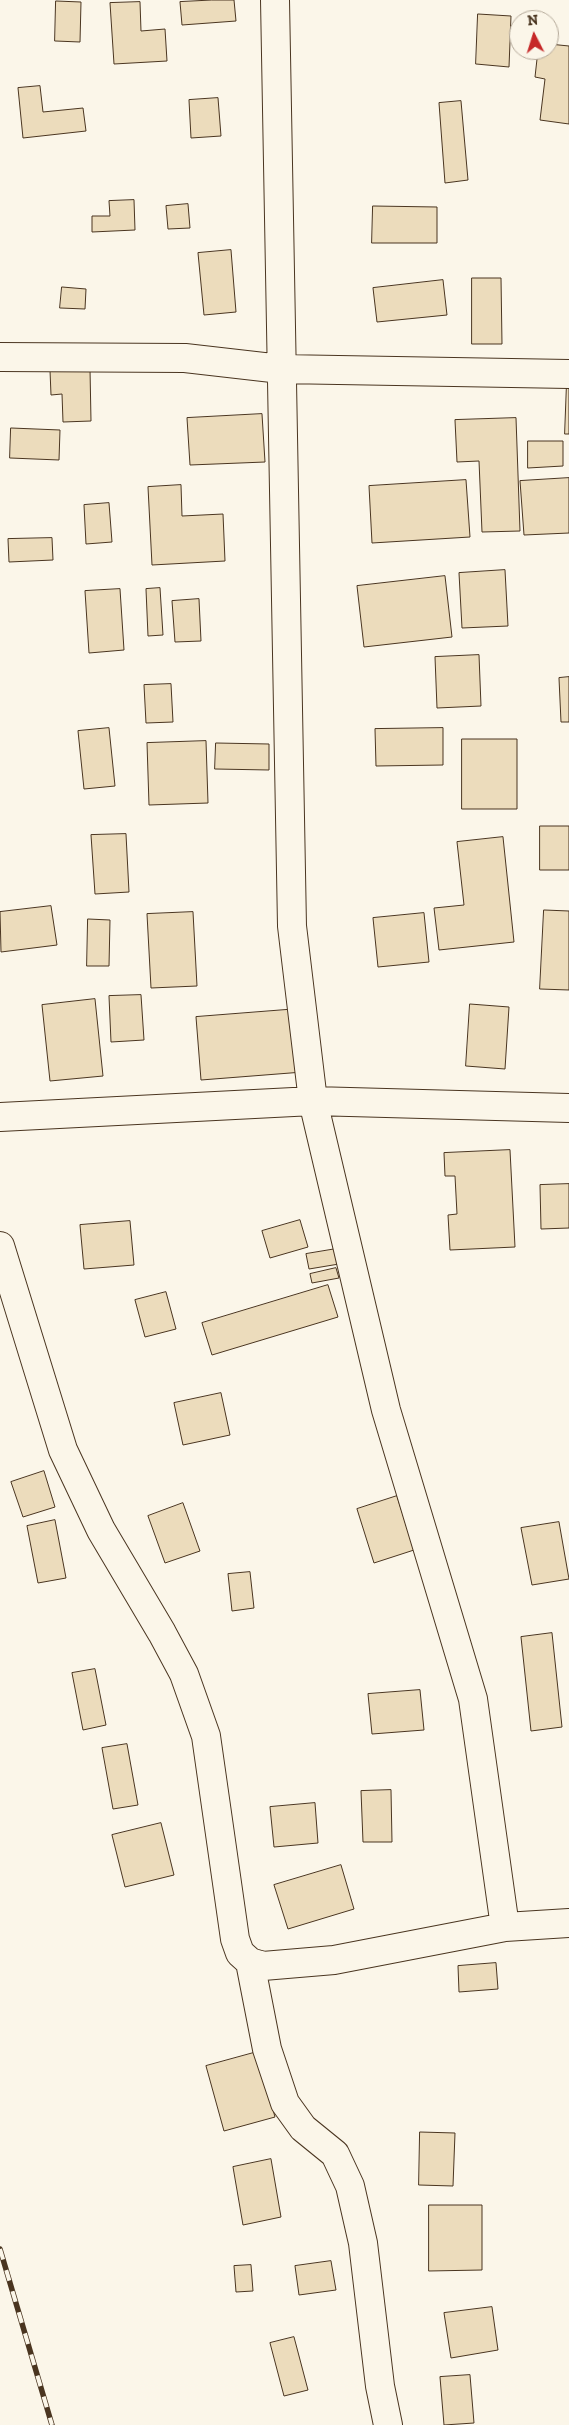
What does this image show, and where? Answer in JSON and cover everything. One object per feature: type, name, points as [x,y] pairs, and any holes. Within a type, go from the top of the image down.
[{"type":"street","points":[[275,0],[292,926],[313,1101],[386,1410],[473,1698],[505,1927]]},
{"type":"street","points":[[0,357],[185,358],[281,369],[569,374]]},
{"type":"street","points":[[0,1117],[313,1101],[569,1108]]},
{"type":"street","points":[[0,1246],[63,1450],[101,1530],[184,1674],[206,1736],[235,1939],[240,1953],[250,1962],[263,1966],[334,1960],[505,1927],[569,1923]]},
{"type":"street","points":[[250,1962],[267,2049],[285,2103],[303,2128],[335,2154],[350,2186],[363,2243],[380,2386],[388,2425]]},
{"type":"building","points":[[234,0],[236,21],[182,25],[180,2]]},
{"type":"building","points":[[56,1],[81,2],[80,42],[55,41]]},
{"type":"building","points":[[140,2],[141,31],[165,29],[167,61],[114,64],[110,3]]},
{"type":"building","points":[[478,14],[509,16],[509,67],[476,64]]},
{"type":"building","points":[[559,45],[569,46],[569,124],[540,120],[545,79],[535,77],[537,60],[559,60]]},
{"type":"building","points":[[40,86],[43,112],[83,108],[86,131],[23,138],[18,88]]},
{"type":"building","points":[[218,98],[221,136],[191,138],[189,100]]},
{"type":"building","points":[[461,101],[468,180],[445,183],[439,103]]},
{"type":"building","points":[[134,200],[135,230],[92,232],[92,216],[110,216],[109,201]]},
{"type":"building","points":[[188,204],[190,228],[168,229],[166,206]]},
{"type":"building","points":[[373,206],[437,207],[437,243],[372,243]]},
{"type":"building","points":[[231,250],[236,312],[204,315],[198,253]]},
{"type":"building","points":[[472,278],[501,278],[502,344],[472,344]]},
{"type":"building","points":[[443,280],[447,315],[377,322],[373,288]]},
{"type":"building","points":[[62,287],[86,289],[85,309],[60,308]]},
{"type":"building","points":[[90,369],[91,421],[63,422],[62,394],[51,395],[50,370]]},
{"type":"building","points":[[567,381],[569,381],[569,434],[565,434]]},
{"type":"building","points":[[262,414],[265,462],[190,465],[187,418]]},
{"type":"building","points":[[516,418],[520,531],[482,532],[479,461],[457,462],[455,420]]},
{"type":"building","points":[[11,428],[60,430],[59,460],[10,458]]},
{"type":"building","points":[[528,441],[563,441],[563,466],[528,468]]},
{"type":"building","points":[[569,478],[569,533],[524,535],[520,481]]},
{"type":"building","points":[[466,480],[470,537],[372,543],[369,486]]},
{"type":"building","points":[[181,485],[182,516],[223,514],[225,561],[152,565],[148,487]]},
{"type":"building","points":[[109,503],[112,542],[86,544],[84,505]]},
{"type":"building","points":[[52,538],[53,560],[9,562],[8,539]]},
{"type":"building","points":[[505,570],[508,626],[462,628],[459,573]]},
{"type":"building","points":[[445,576],[452,637],[364,647],[357,586]]},
{"type":"building","points":[[160,588],[163,635],[148,636],[146,589]]},
{"type":"building","points":[[120,589],[124,650],[89,653],[85,591]]},
{"type":"building","points":[[199,599],[201,641],[175,642],[172,601]]},
{"type":"building","points":[[479,655],[481,706],[437,708],[435,657]]},
{"type":"building","points":[[569,677],[569,722],[561,722],[559,678]]},
{"type":"building","points":[[171,684],[173,722],[146,723],[144,685]]},
{"type":"building","points":[[109,728],[115,786],[84,789],[78,731]]},
{"type":"building","points":[[443,728],[443,765],[376,766],[375,729]]},
{"type":"building","points":[[462,739],[517,739],[517,809],[462,809]]},
{"type":"building","points":[[206,741],[208,803],[149,805],[147,743]]},
{"type":"building","points":[[216,743],[269,744],[269,770],[215,769]]},
{"type":"building","points":[[540,826],[569,826],[569,870],[540,870]]},
{"type":"building","points":[[126,834],[129,892],[95,894],[91,835]]},
{"type":"building","points":[[503,837],[514,942],[439,950],[434,908],[464,905],[457,842]]},
{"type":"building","points":[[51,906],[57,945],[1,952],[0,912]]},
{"type":"building","points":[[544,910],[569,911],[569,990],[540,989]]},
{"type":"building","points":[[193,912],[197,986],[151,988],[147,914]]},
{"type":"building","points":[[424,913],[429,962],[378,967],[373,918]]},
{"type":"building","points":[[88,919],[110,920],[109,966],[87,966]]},
{"type":"building","points":[[141,995],[144,1040],[111,1042],[109,996]]},
{"type":"building","points":[[95,999],[103,1076],[50,1081],[42,1005]]},
{"type":"building","points":[[470,1004],[509,1007],[505,1069],[466,1066]]},
{"type":"building","points":[[298,1009],[303,1072],[201,1080],[196,1017]]},
{"type":"building","points":[[510,1150],[515,1247],[450,1250],[448,1215],[457,1214],[455,1176],[445,1176],[444,1153]]},
{"type":"building","points":[[569,1184],[569,1228],[541,1229],[540,1185]]},
{"type":"building","points":[[300,1220],[308,1247],[270,1258],[262,1231]]},
{"type":"building","points":[[130,1221],[134,1265],[84,1269],[80,1225]]},
{"type":"building","points":[[336,1249],[339,1264],[309,1269],[306,1254]]},
{"type":"building","points":[[336,1268],[339,1278],[312,1283],[310,1274]]},
{"type":"building","points":[[328,1285],[338,1317],[212,1355],[202,1323]]},
{"type":"building","points":[[166,1292],[176,1329],[145,1337],[135,1300]]},
{"type":"building","points":[[221,1393],[230,1435],[183,1445],[174,1403]]},
{"type":"building","points":[[44,1471],[55,1507],[23,1517],[11,1482]]},
{"type":"building","points":[[397,1496],[414,1550],[374,1563],[357,1509]]},
{"type":"building","points":[[183,1503],[200,1551],[165,1563],[148,1516]]},
{"type":"building","points":[[55,1520],[66,1578],[38,1583],[27,1526]]},
{"type":"building","points":[[559,1522],[569,1579],[532,1585],[521,1528]]},
{"type":"building","points":[[250,1572],[254,1608],[232,1611],[228,1574]]},
{"type":"building","points":[[552,1633],[562,1727],[531,1731],[521,1637]]},
{"type":"building","points":[[95,1669],[106,1725],[83,1730],[72,1673]]},
{"type":"building","points":[[420,1690],[424,1730],[372,1734],[368,1694]]},
{"type":"building","points":[[127,1744],[138,1805],[113,1809],[102,1748]]},
{"type":"building","points":[[391,1790],[392,1842],[363,1842],[361,1791]]},
{"type":"building","points":[[315,1803],[318,1843],[274,1847],[270,1807]]},
{"type":"building","points":[[161,1823],[174,1875],[125,1887],[112,1835]]},
{"type":"building","points":[[341,1865],[354,1909],[288,1929],[274,1885]]},
{"type":"building","points":[[496,1963],[498,1989],[459,1992],[458,1966]]},
{"type":"building","points":[[257,2052],[275,2117],[224,2131],[206,2066]]},
{"type":"building","points":[[420,2132],[455,2133],[453,2186],[419,2185]]},
{"type":"building","points":[[271,2159],[281,2217],[243,2225],[233,2167]]},
{"type":"building","points":[[429,2205],[482,2205],[482,2270],[429,2271]]},
{"type":"building","points":[[331,2261],[336,2290],[299,2295],[295,2266]]},
{"type":"building","points":[[251,2265],[253,2291],[236,2292],[234,2266]]},
{"type":"building","points":[[492,2307],[498,2350],[451,2358],[444,2313]]},
{"type":"building","points":[[294,2337],[308,2390],[284,2396],[270,2343]]},
{"type":"building","points":[[470,2375],[474,2423],[444,2425],[440,2377]]},
{"type":"railway","points":[[0,2249],[52,2425]]}]
